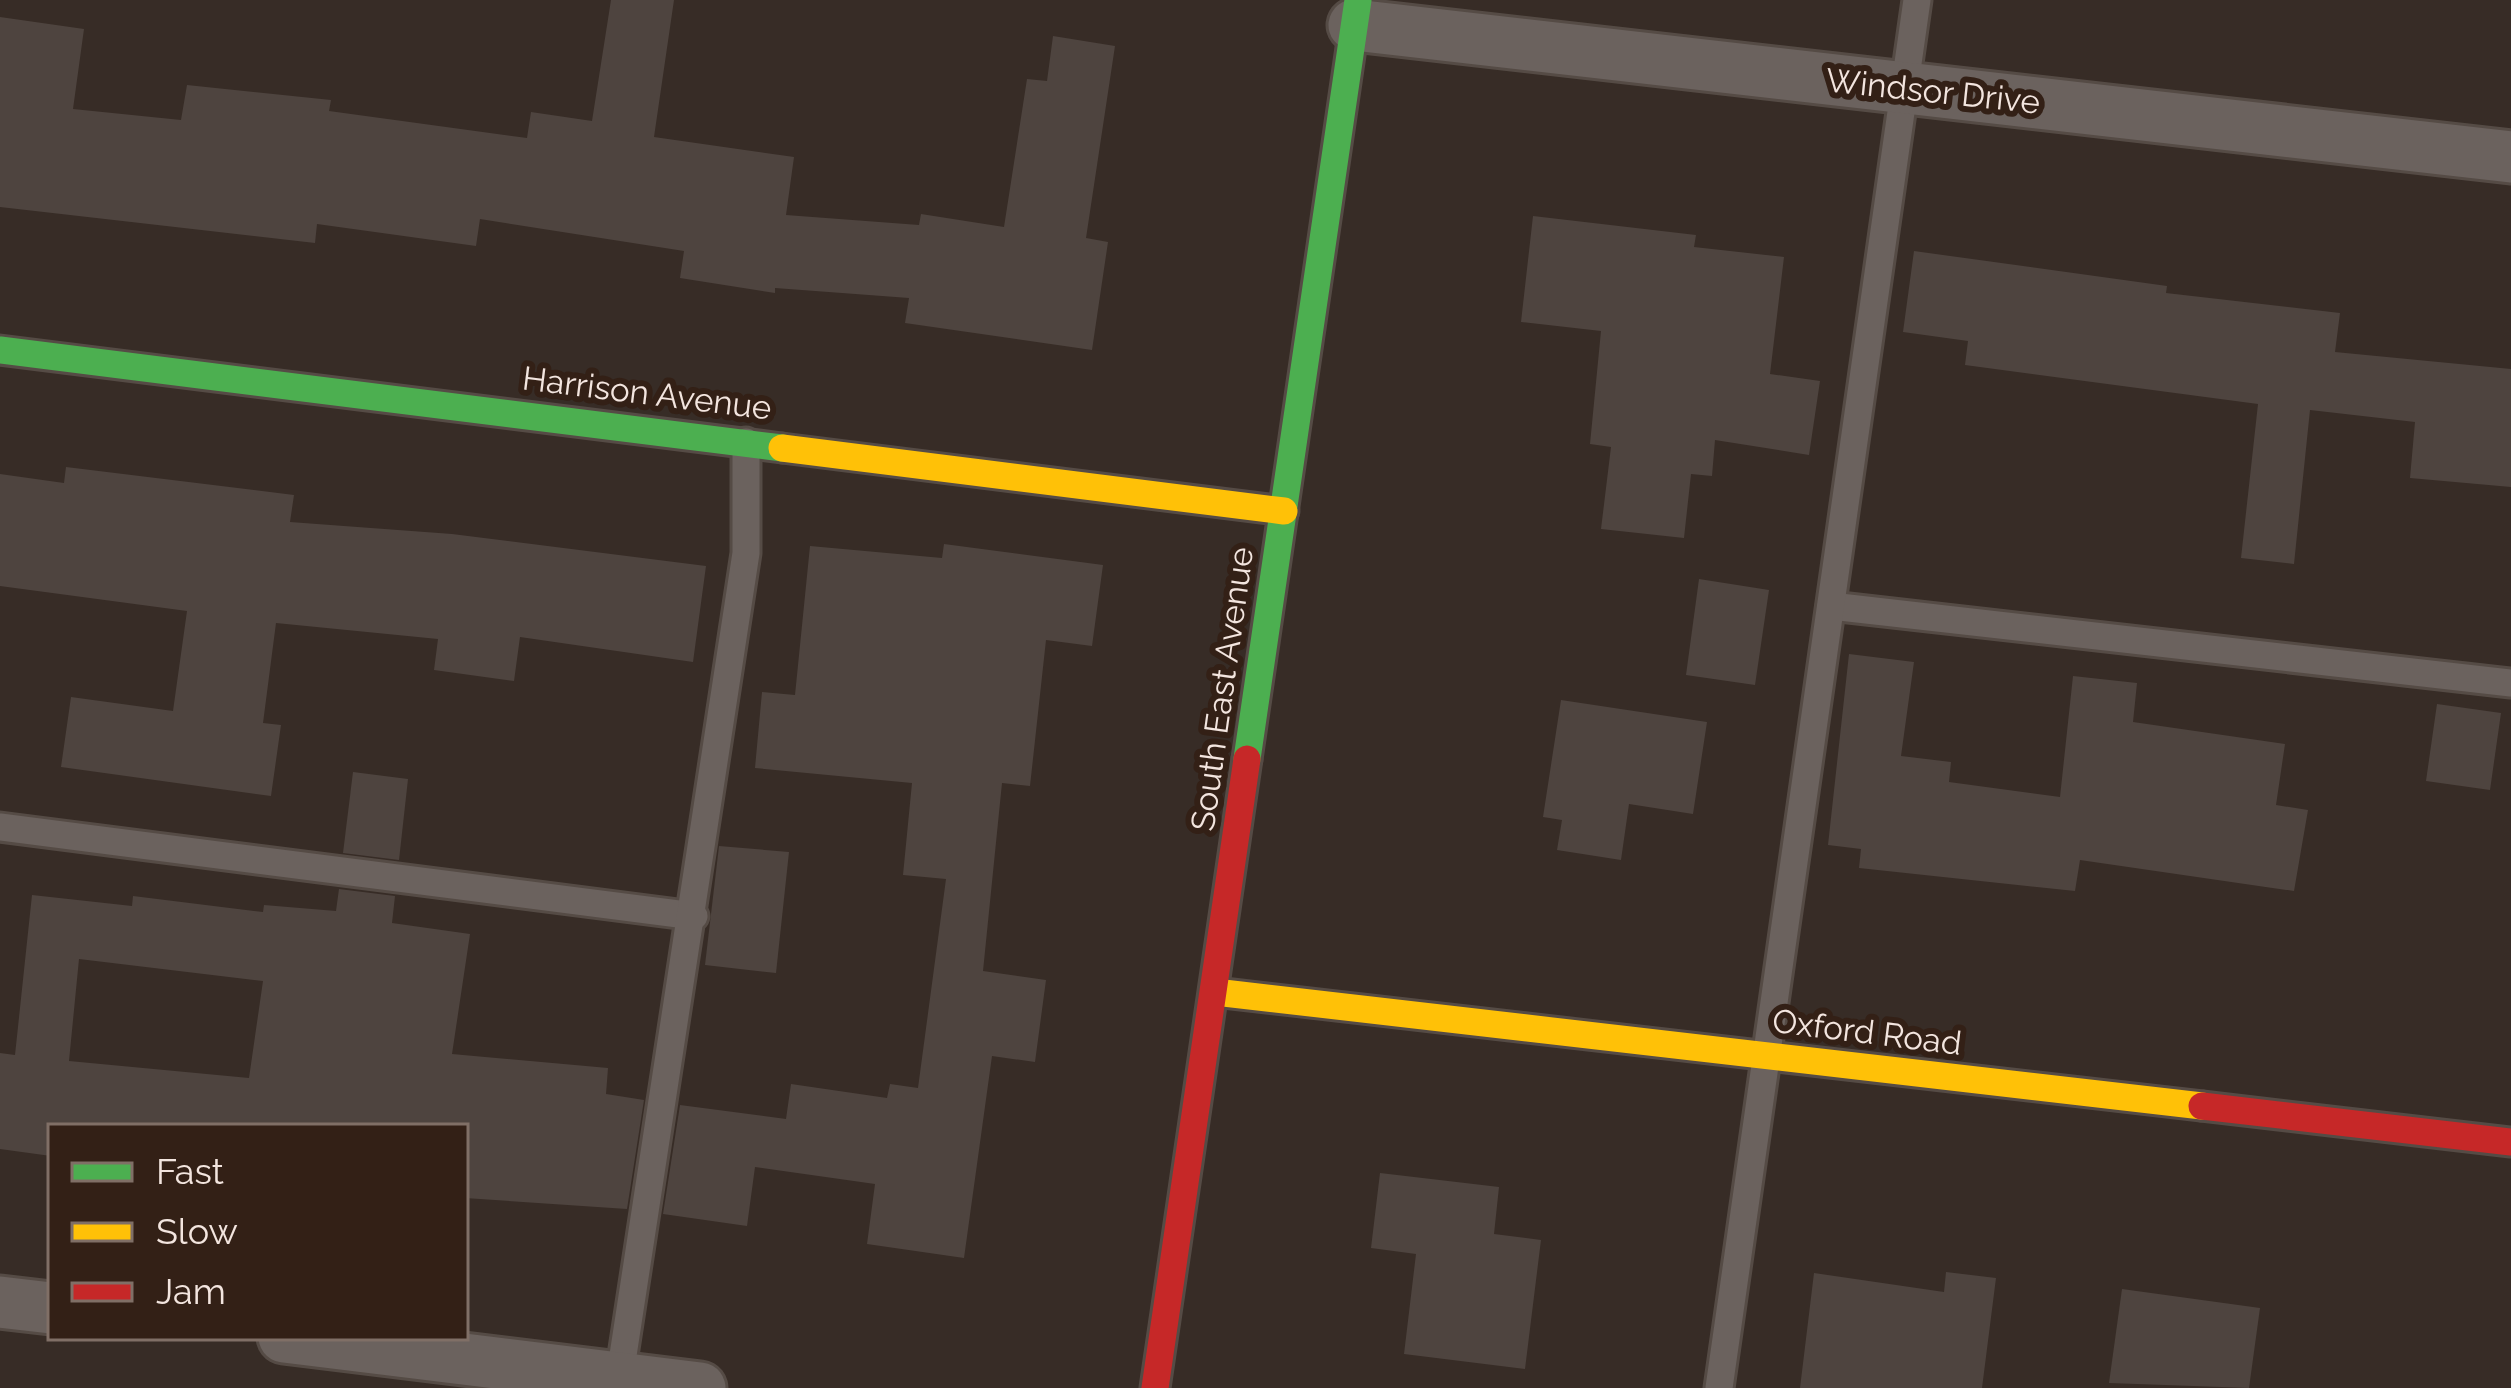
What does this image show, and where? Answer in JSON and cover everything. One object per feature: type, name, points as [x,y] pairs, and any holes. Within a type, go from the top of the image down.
[{"type":"street","name":"Windsor Drive","points":[[1356,13],[1904,87],[2511,157]]},
{"type":"street","name":"South East Avenue","points":[[1154,1388],[1356,13]]},
{"type":"street","name":"Harrison Avenue","points":[[0,350],[1284,511]]},
{"type":"street","name":"Oxford Road","points":[[1215,992],[2511,1142]]},
{"type":"street","points":[[0,1302],[48,1308]]},
{"type":"street","points":[[306,1340],[619,1383],[700,1388]]},
{"type":"lane","points":[[1719,1388],[1917,0]]},
{"type":"lane","points":[[619,1383],[746,554],[746,442]]},
{"type":"lane","points":[[1831,606],[2511,683]]},
{"type":"lane","points":[[0,826],[694,916]]},
{"type":"building","points":[[611,0],[674,0],[654,137],[794,157],[786,215],[919,225],[921,214],[1004,227],[1027,79],[1047,81],[1053,36],[1115,46],[1086,238],[1108,242],[1092,350],[905,323],[909,298],[775,288],[775,293],[680,278],[684,251],[480,219],[476,246],[317,224],[315,243],[0,207],[0,17],[84,29],[73,109],[181,120],[187,85],[331,100],[329,111],[527,138],[531,112],[592,121]]},
{"type":"building","points":[[1533,216],[1696,235],[1694,247],[1784,257],[1770,374],[1820,381],[1809,455],[1715,440],[1712,476],[1691,474],[1684,538],[1601,529],[1611,447],[1590,444],[1601,331],[1521,322]]},
{"type":"building","points":[[1914,251],[2167,286],[2166,293],[2340,313],[2335,352],[2511,369],[2511,487],[2410,478],[2415,422],[2310,410],[2294,564],[2241,558],[2258,404],[1965,365],[1968,341],[1903,332]]},
{"type":"building","points":[[66,467],[294,495],[290,522],[452,534],[706,566],[693,662],[520,637],[514,681],[434,670],[438,639],[276,623],[263,723],[281,725],[271,796],[61,767],[71,697],[173,711],[187,611],[0,586],[0,474],[64,483]]},
{"type":"building","points":[[944,544],[1103,565],[1092,646],[1046,640],[1030,786],[1002,783],[983,971],[1046,980],[1035,1062],[992,1056],[964,1258],[867,1244],[875,1184],[755,1167],[747,1226],[663,1214],[680,1105],[786,1119],[791,1084],[887,1098],[890,1084],[918,1088],[946,879],[903,875],[912,783],[755,768],[762,692],[795,695],[810,546],[942,558]]},
{"type":"building","points":[[1699,579],[1769,590],[1755,685],[1686,675]]},
{"type":"building","points":[[1849,654],[1914,662],[1901,756],[1951,762],[1949,782],[2060,797],[2073,676],[2137,683],[2133,722],[2285,744],[2276,805],[2308,810],[2294,891],[2080,860],[2075,891],[1859,868],[1861,849],[1828,845]]},
{"type":"building","points":[[1561,700],[1707,722],[1693,814],[1629,804],[1621,860],[1557,850],[1562,820],[1543,817]]},
{"type":"building","points":[[2437,704],[2501,713],[2490,790],[2426,781]]},
{"type":"building","points":[[353,772],[408,779],[399,860],[343,853]]},
{"type":"building","points":[[719,846],[789,852],[776,973],[705,965]]},
{"type":"building","points":[[339,889],[395,896],[392,923],[470,934],[452,1054],[608,1068],[606,1094],[644,1100],[627,1209],[468,1198],[468,1124],[48,1124],[48,1156],[0,1149],[0,1053],[15,1055],[32,895],[132,906],[133,896],[263,912],[264,905],[336,911]],"holes":[[[79,959],[263,981],[249,1078],[69,1061]]]},
{"type":"building","points":[[1380,1173],[1499,1187],[1494,1234],[1541,1240],[1525,1369],[1404,1354],[1416,1254],[1371,1248]]},
{"type":"building","points":[[1946,1272],[1996,1278],[1982,1388],[1800,1388],[1814,1273],[1944,1292]]},
{"type":"building","points":[[2122,1289],[2260,1308],[2249,1388],[2109,1383]]},
{"type":"traffic: fast","points":[[1247,759],[1358,0]]},
{"type":"traffic: fast","points":[[0,350],[782,448]]},
{"type":"traffic: slow","points":[[782,448],[1284,511]]},
{"type":"traffic: slow","points":[[1215,992],[2202,1106]]},
{"type":"traffic: jam","points":[[1155,1388],[1247,759]]},
{"type":"traffic: jam","points":[[2202,1106],[2511,1142]]}]
